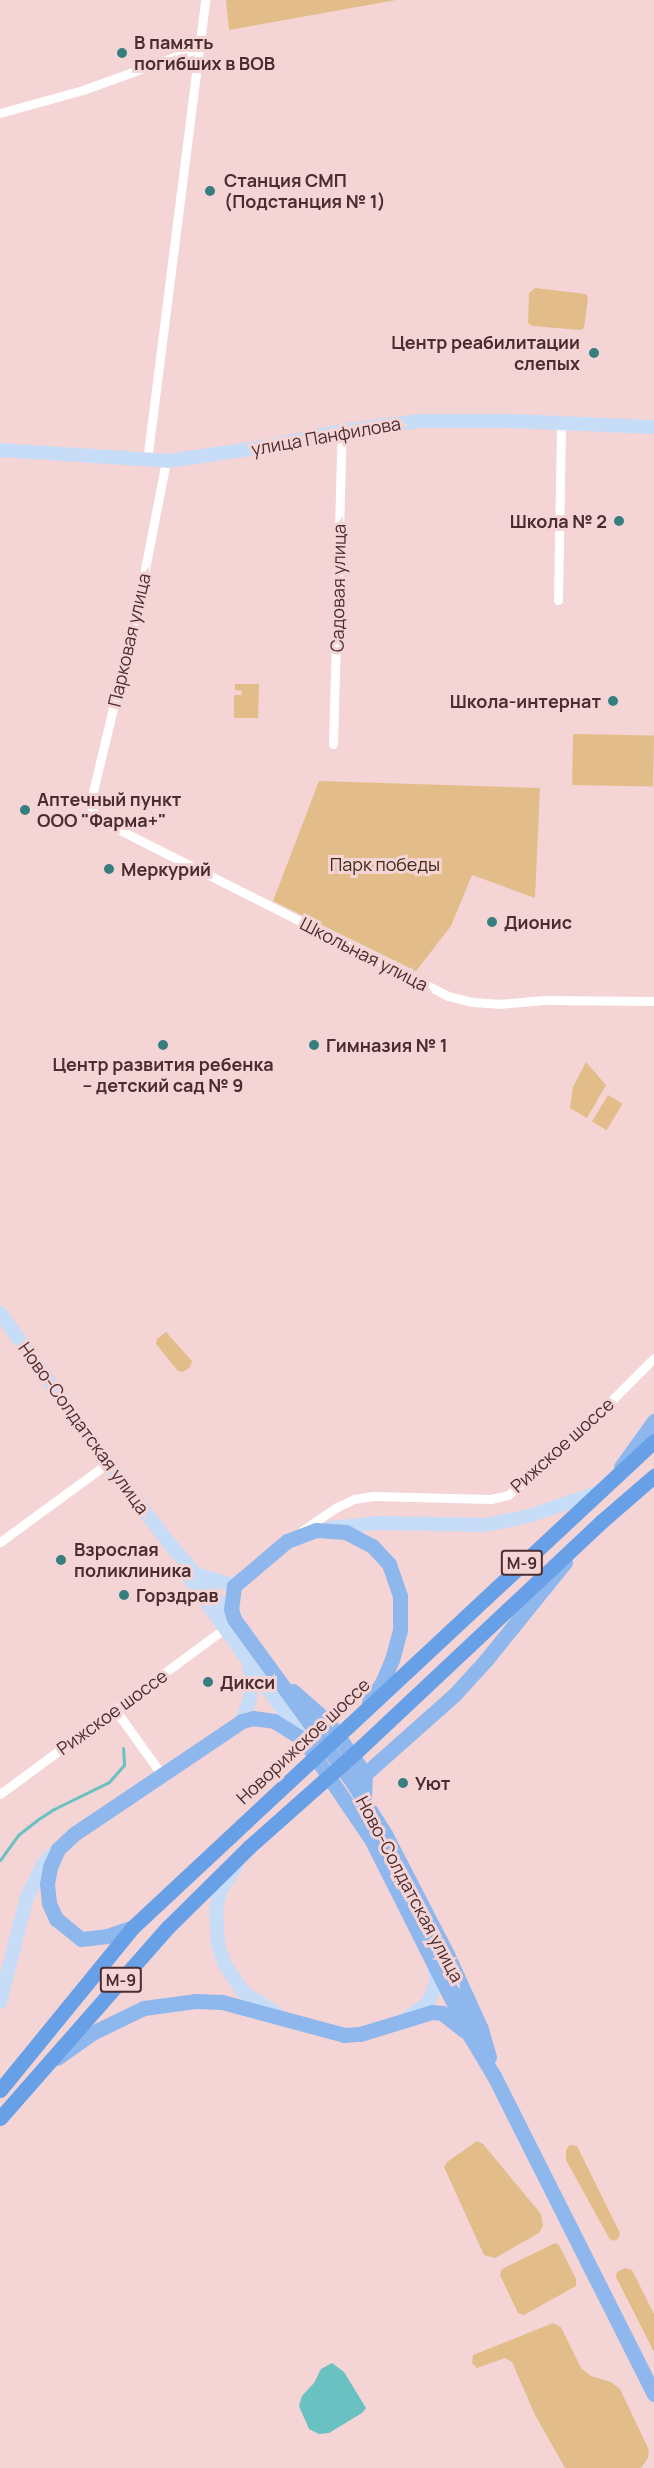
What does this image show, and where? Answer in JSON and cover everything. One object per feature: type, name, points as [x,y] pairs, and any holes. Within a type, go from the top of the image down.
[{"type":"highway","name":"Новорижское шоссе","points":[[0,2090],[133,1927],[596,1492],[654,1441]]},
{"type":"highway","name":"М-9","points":[[0,2118],[168,1926],[249,1847],[357,1751],[602,1521],[654,1476]]},
{"type":"main road","name":"улица Панфилова","points":[[0,450],[166,461],[264,447],[342,431],[419,421],[512,421],[654,427]]},
{"type":"main road","name":"Ново-Солдатская улица","points":[[0,1313],[108,1463],[169,1543],[197,1575],[229,1624],[248,1662],[372,1841],[470,2036],[494,2076],[654,2394]]},
{"type":"main road","points":[[613,1478],[654,1421]]},
{"type":"main road","name":"М-9","points":[[287,1541],[316,1530],[369,1524],[486,1525],[529,1516],[596,1492]]},
{"type":"main road","points":[[365,1774],[431,1715],[486,1660],[602,1521]]},
{"type":"main road","name":"М-9","points":[[316,1530],[346,1533],[372,1546],[389,1564],[400,1596],[400,1630],[392,1660],[382,1683],[360,1714]]},
{"type":"main road","points":[[229,1624],[234,1586],[287,1541]]},
{"type":"main road","name":"Ново-Солдатская улица","points":[[169,1543],[190,1580],[279,1681],[364,1799],[447,1954],[481,2029],[494,2076]]},
{"type":"main road","points":[[197,1575],[234,1586]]},
{"type":"main road","points":[[242,1721],[250,1699],[252,1680],[248,1662]]},
{"type":"main road","points":[[279,1681],[328,1722],[365,1774],[364,1799]]},
{"type":"main road","points":[[0,2002],[27,1897],[43,1864],[74,1834],[242,1721],[253,1718],[274,1721],[304,1740]]},
{"type":"main road","points":[[249,1847],[227,1878],[218,1899],[215,1925],[218,1944],[225,1965],[243,1992],[281,2017]]},
{"type":"main road","points":[[58,1849],[50,1867],[47,1884],[49,1903],[56,1919],[81,1939],[107,1936],[133,1927]]},
{"type":"main road","points":[[403,2020],[428,2003],[434,1992],[437,1980],[433,1963]]},
{"type":"main road","points":[[45,2067],[92,2033],[144,2008],[195,2001],[222,2002],[344,2035],[360,2034],[432,2012],[442,2013],[470,2036]]},
{"type":"street","points":[[147,461],[206,0]]},
{"type":"street","points":[[0,113],[83,90],[201,47]]},
{"type":"street","points":[[558,600],[561,424]]},
{"type":"street","name":"Садовая улица","points":[[333,744],[342,431]]},
{"type":"street","name":"Парковая улица","points":[[96,818],[92,807],[93,792],[139,600],[166,461]]},
{"type":"street","name":"Школьная улица","points":[[96,818],[448,996],[472,1002],[498,1004],[544,1000],[654,1001]]},
{"type":"street","name":"Рижское шоссе","points":[[287,1541],[337,1507],[354,1499],[373,1496],[491,1499],[508,1495],[588,1424],[654,1358]]},
{"type":"street","points":[[0,1542],[108,1463]]},
{"type":"street","name":"Рижское шоссе","points":[[0,1794],[116,1711],[229,1624]]},
{"type":"street","points":[[116,1711],[162,1774]]},
{"type":"green space","points":[[226,0],[396,0],[229,30]]},
{"type":"green space","points":[[535,288],[586,294],[588,298],[584,328],[580,330],[532,326],[528,323],[529,293]]},
{"type":"green space","points":[[235,684],[259,684],[258,718],[234,718],[234,695],[241,695],[242,691],[235,690]]},
{"type":"green space","points":[[573,734],[654,735],[653,786],[572,785]]},
{"type":"green space","name":"Парк победы","points":[[319,781],[540,788],[535,898],[472,875],[451,926],[416,971],[273,901]]},
{"type":"green space","points":[[586,1062],[606,1085],[587,1118],[570,1108],[573,1087]]},
{"type":"green space","points":[[608,1095],[623,1104],[607,1130],[592,1122]]},
{"type":"green space","points":[[166,1332],[192,1361],[190,1367],[183,1372],[178,1371],[156,1344],[157,1339]]},
{"type":"green space","points":[[477,2141],[483,2144],[541,2214],[543,2226],[539,2233],[495,2258],[484,2255],[444,2167],[447,2162]]},
{"type":"green space","points":[[570,2145],[577,2146],[620,2233],[618,2239],[613,2241],[609,2238],[566,2160],[566,2150]]},
{"type":"green space","points":[[555,2243],[559,2245],[576,2279],[576,2286],[524,2315],[518,2313],[500,2275],[502,2269]]},
{"type":"green space","points":[[625,2268],[632,2270],[654,2314],[654,2352],[616,2277],[617,2272]]},
{"type":"green space","points":[[553,2323],[561,2327],[581,2368],[591,2376],[611,2382],[620,2389],[649,2450],[648,2458],[641,2468],[565,2468],[535,2415],[512,2362],[505,2358],[477,2368],[472,2363],[473,2355]]},
{"type":"water","points":[[332,2363],[344,2372],[366,2408],[362,2413],[329,2433],[319,2434],[309,2429],[299,2406],[302,2396],[314,2383],[321,2369]]},
{"type":"waterway","points":[[0,1860],[18,1835],[37,1820],[109,1782],[124,1765],[123,1748]]},
{"type":"place","name":"В память погибших в ВОВ","points":[[122,53]]},
{"type":"place","name":"Станция СМП (Подстанция № 1)","points":[[210,191]]},
{"type":"place","name":"Центр реабилитации слепых","points":[[594,353]]},
{"type":"place","name":"Школа № 2","points":[[619,521]]},
{"type":"place","name":"Школа-интернат","points":[[613,701]]},
{"type":"place","name":"Аптечный пункт ООО \"Фарма+\"","points":[[25,810]]},
{"type":"place","name":"Меркурий","points":[[109,869]]},
{"type":"place","name":"Дионис","points":[[492,922]]},
{"type":"place","name":"Центр развития ребенка – детский сад № 9","points":[[163,1045]]},
{"type":"place","name":"Гимназия № 1","points":[[314,1045]]},
{"type":"place","name":"Взрослая поликлиника","points":[[61,1560]]},
{"type":"place","name":"Горздрав","points":[[124,1595]]},
{"type":"place","name":"Дикси","points":[[208,1682]]},
{"type":"place","name":"Уют","points":[[403,1783]]}]
